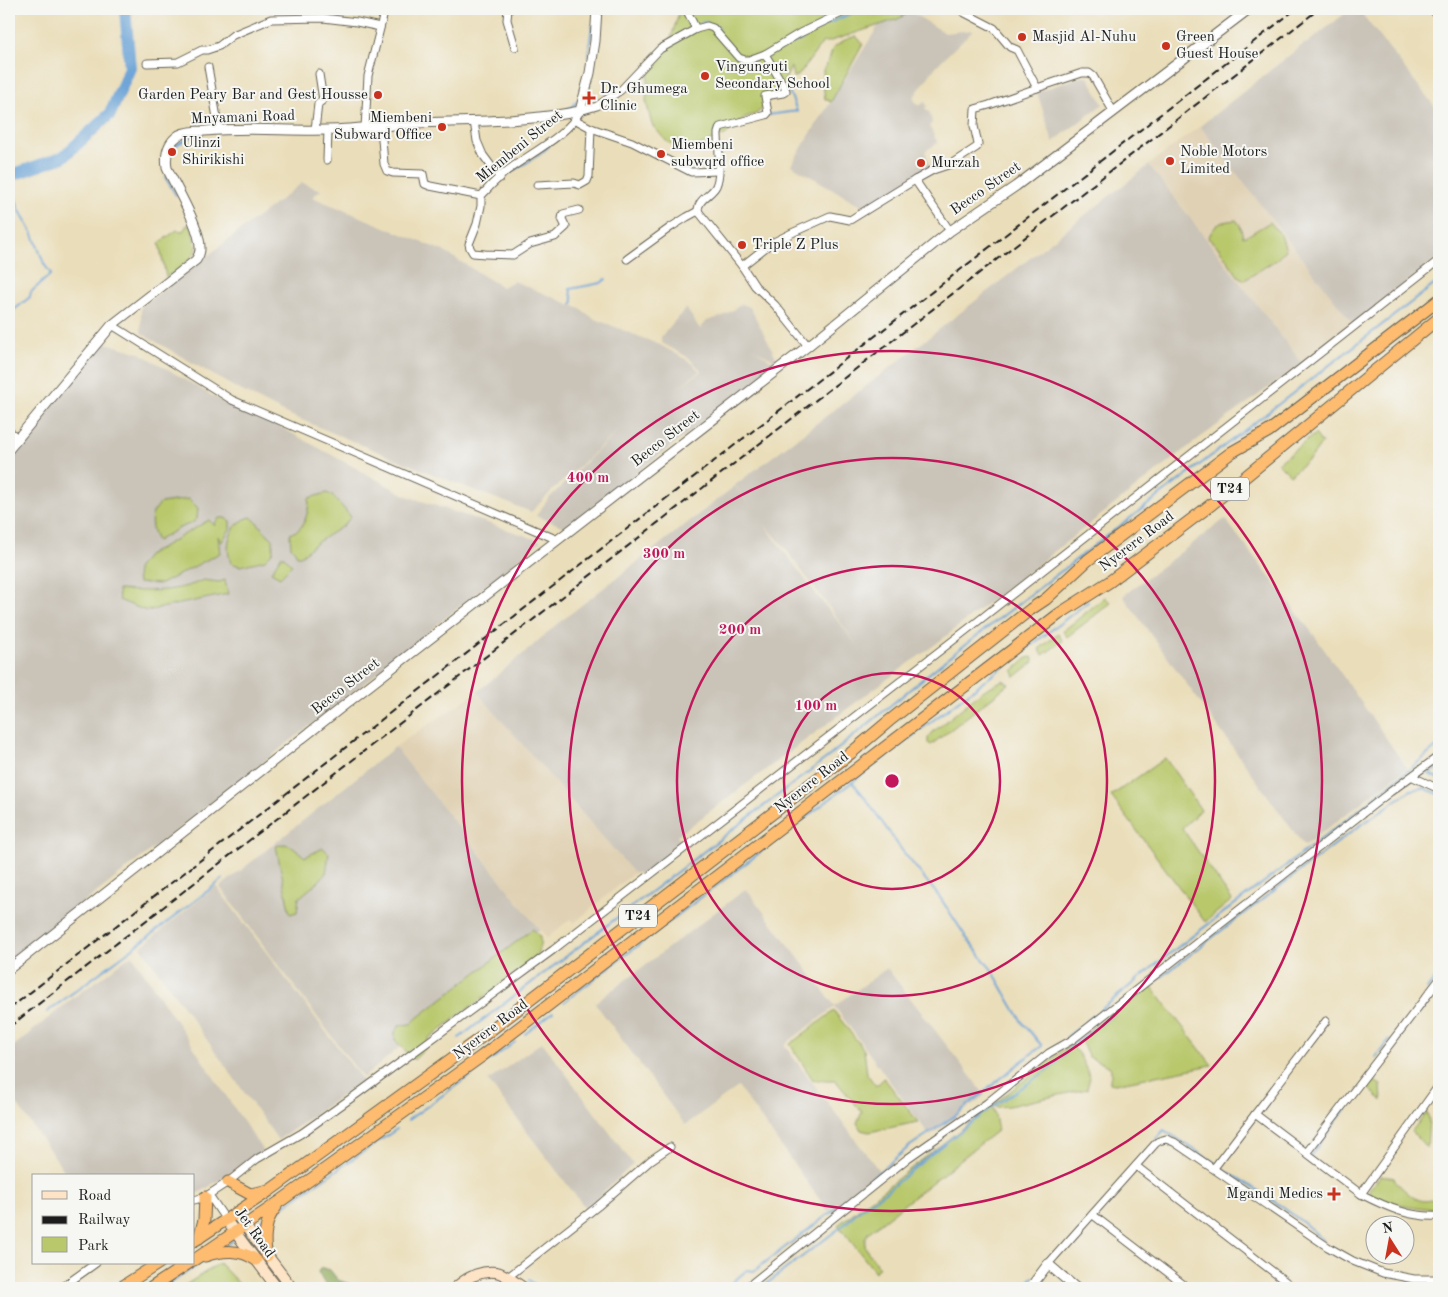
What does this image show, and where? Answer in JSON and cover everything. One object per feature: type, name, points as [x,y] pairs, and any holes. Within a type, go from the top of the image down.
[{"type":"highway","name":"Nyerere Road","points":[[196,1240],[226,1220],[234,1210],[269,1191],[498,1024],[851,753],[1031,609],[1046,600],[1088,560],[1232,452],[1269,431],[1439,300]]},
{"type":"highway","name":"Nyerere Road","points":[[195,1259],[282,1200],[482,1056],[1035,631],[1109,582],[1212,504],[1439,318]]},
{"type":"highway","points":[[228,1182],[250,1194],[269,1191]]},
{"type":"highway","points":[[196,1240],[204,1220],[203,1197]]},
{"type":"highway","points":[[267,1256],[265,1244],[266,1227],[273,1211],[282,1200]]},
{"type":"highway","points":[[195,1260],[215,1253],[230,1251],[240,1252],[256,1260]]},
{"type":"highway","points":[[120,1288],[157,1264]]},
{"type":"highway","points":[[151,1288],[187,1264]]},
{"type":"main road","points":[[1434,9],[1439,15]]},
{"type":"main road","name":"Jet Road","points":[[234,1210],[240,1229],[256,1260],[276,1288]]},
{"type":"main road","name":"Jet Road","points":[[226,1220],[240,1229],[267,1256],[292,1288]]},
{"type":"main road","points":[[455,1288],[473,1276],[496,1272],[508,1277],[524,1288]]},
{"type":"street","points":[[365,128],[368,76],[384,10],[371,9]]},
{"type":"street","points":[[508,9],[507,20],[515,47]]},
{"type":"street","points":[[580,111],[590,73],[597,9]]},
{"type":"street","points":[[686,9],[696,29]]},
{"type":"street","points":[[580,111],[597,106],[621,90],[660,49],[696,29],[707,26],[713,28],[742,59],[749,60],[765,54],[800,33],[850,9]]},
{"type":"street","points":[[961,9],[963,12],[994,28],[1010,48],[1017,50],[1037,88]]},
{"type":"street","name":"Becco Street","points":[[9,969],[348,702],[808,346],[950,231],[1016,186],[1249,9]]},
{"type":"street","points":[[147,63],[178,62],[202,50],[219,46],[233,36],[271,19],[323,18],[380,27]]},
{"type":"street","points":[[765,54],[786,91],[765,96],[767,115],[720,128],[718,133],[716,186],[701,201],[698,211],[742,266],[755,286],[775,305],[808,346]]},
{"type":"street","points":[[208,67],[219,129]]},
{"type":"street","points":[[742,266],[770,244],[794,232],[830,216],[850,220],[933,170],[952,164],[977,147],[974,126],[975,109],[1082,73],[1089,73],[1093,76],[1113,111]]},
{"type":"street","points":[[315,130],[318,104],[323,100],[319,74]]},
{"type":"street","name":"Miembeni Street","points":[[481,196],[500,178],[550,142],[576,120],[580,111]]},
{"type":"street","name":"Mnyamani Road","points":[[9,449],[112,326],[196,260],[200,251],[198,235],[167,168],[165,159],[172,141],[180,135],[188,132],[219,129],[328,130],[415,123],[534,118],[580,111]]},
{"type":"street","name":"Miembeni Street","points":[[576,120],[591,128],[632,142],[691,172],[718,171]]},
{"type":"street","points":[[474,121],[477,141],[483,155],[500,178]]},
{"type":"street","points":[[381,127],[384,164],[387,170],[393,173],[423,174],[425,184],[430,186],[481,196],[477,224],[469,244],[473,253],[513,255],[530,244],[554,237],[566,227],[562,219],[563,214],[579,210]]},
{"type":"street","points":[[537,185],[574,183],[580,185],[587,181],[589,176],[591,128]]},
{"type":"street","points":[[327,160],[328,130]]},
{"type":"street","points":[[915,180],[950,231]]},
{"type":"street","points":[[627,259],[671,227],[698,211]]},
{"type":"street","points":[[203,1197],[228,1182],[257,1159],[302,1133],[358,1094],[553,950],[989,613],[1439,260]]},
{"type":"street","points":[[112,326],[232,400],[558,540]]},
{"type":"street","points":[[9,431],[19,438]]},
{"type":"street","points":[[746,1288],[908,1158],[987,1103],[1049,1053],[1072,1040],[1390,792],[1413,777],[1439,756]]},
{"type":"street","points":[[1413,777],[1439,789]]},
{"type":"street","points":[[1307,1152],[1439,980]]},
{"type":"street","points":[[1214,1168],[1326,1021]]},
{"type":"street","points":[[1361,1194],[1439,1085]]},
{"type":"street","points":[[1255,1114],[1361,1194],[1380,1204],[1410,1214],[1439,1216]]},
{"type":"street","points":[[1030,1288],[1048,1264],[1156,1144],[1159,1141],[1166,1140],[1174,1142],[1328,1247],[1353,1261],[1383,1273],[1414,1279],[1439,1279]]},
{"type":"street","points":[[508,1277],[670,1147]]},
{"type":"street","points":[[1136,1166],[1294,1288]]},
{"type":"street","name":"Jet Road","points":[[203,1197],[226,1220]]},
{"type":"street","points":[[1093,1215],[1188,1288]]},
{"type":"street","points":[[61,1288],[95,1264]]},
{"type":"street","points":[[1048,1264],[1076,1288]]},
{"type":"shaded area","points":[[889,9],[906,9],[945,33],[973,30],[937,65],[913,98],[919,106],[925,102],[927,106],[925,108],[930,113],[932,123],[929,126],[938,143],[925,151],[931,169],[867,209],[791,165]]},
{"type":"shaded area","points":[[1351,9],[1358,9],[1439,112],[1439,257],[1353,324],[1200,126]]},
{"type":"shaded area","points":[[1083,76],[1088,77],[1103,104],[1053,142],[1037,92]]},
{"type":"shaded area","points":[[1200,126],[1353,324],[1302,363],[1149,165]]},
{"type":"shaded area","points":[[1149,165],[1302,363],[1197,440],[937,643],[677,836],[684,846],[644,879],[638,873],[634,873],[477,692],[556,625],[735,486],[755,512],[735,485],[891,367]],"holes":[[[764,524],[781,543],[859,647],[816,594]]]},
{"type":"shaded area","points":[[302,183],[321,190],[312,197],[443,251],[502,287],[514,281],[581,309],[593,318],[660,345],[689,361],[700,371],[675,389],[702,371],[689,358],[662,343],[661,340],[661,337],[686,308],[700,329],[707,321],[723,316],[742,304],[750,307],[779,363],[751,347],[778,365],[565,527],[536,516],[548,499],[621,428],[531,512],[422,470],[285,413],[234,387],[141,333],[141,307]]},
{"type":"shaded area","points":[[99,341],[140,353],[223,402],[262,417],[407,496],[541,541],[371,678],[9,961],[9,458]]},
{"type":"shaded area","points":[[1225,519],[1314,635],[1407,768],[1304,846],[1123,596]]},
{"type":"shaded area","points":[[477,692],[634,873],[574,923],[570,919],[547,938],[395,747]]},
{"type":"shaded area","points":[[395,747],[540,930],[363,1078],[220,887]]},
{"type":"shaded area","points":[[216,886],[363,1081],[278,1140],[141,947]]},
{"type":"shaded area","points":[[746,889],[835,1006],[887,968],[985,1095],[930,1136],[835,1007],[784,1045],[880,1172],[828,1211],[738,1087],[685,1125],[595,1003]]},
{"type":"shaded area","points":[[132,955],[263,1151],[195,1194],[195,1174],[67,1174],[9,1093],[9,1050],[73,998]]},
{"type":"shaded area","points":[[542,1042],[633,1164],[586,1209],[488,1081]]},
{"type":"green space","points":[[680,9],[915,9],[898,19],[823,42],[798,76],[793,77],[791,67],[784,82],[765,106],[756,114],[746,117],[725,135],[702,145],[683,148],[667,142],[652,125],[646,101],[650,59],[671,38]]},
{"type":"green space","points":[[856,36],[863,44],[831,102],[825,99],[823,70],[833,48],[845,40]]},
{"type":"green space","points":[[1236,220],[1240,225],[1243,237],[1270,222],[1281,235],[1286,250],[1277,259],[1245,280],[1239,277],[1218,247],[1208,238],[1219,224]]},
{"type":"green space","points":[[187,225],[191,226],[197,249],[184,265],[166,277],[159,243],[177,230],[183,231]]},
{"type":"green space","points":[[1315,434],[1322,443],[1312,457],[1290,475],[1278,463]]},
{"type":"green space","points":[[327,493],[334,497],[351,517],[343,526],[316,543],[301,556],[297,556],[291,547],[290,534],[297,531],[303,524],[308,511],[309,498]]},
{"type":"green space","points":[[189,499],[198,508],[197,519],[157,541],[151,524],[153,513],[156,509],[161,503]]},
{"type":"green space","points":[[251,517],[273,539],[273,552],[265,560],[240,566],[231,563],[228,549],[230,535],[238,524]]},
{"type":"green space","points":[[219,518],[225,518],[230,521],[230,529],[221,543],[218,536],[220,553],[161,584],[138,583],[137,569],[147,556],[209,520],[215,526],[214,524]]},
{"type":"green space","points":[[282,555],[292,565],[280,577],[271,572]]},
{"type":"green space","points":[[203,580],[219,582],[225,580],[228,594],[146,611],[119,600],[118,590],[150,591],[172,589]]},
{"type":"green space","points":[[1105,597],[1111,603],[1067,637],[1063,631]]},
{"type":"green space","points":[[1058,634],[1063,641],[1043,655],[1039,649]]},
{"type":"green space","points":[[1032,657],[1034,662],[1015,677],[1013,671],[1027,658]]},
{"type":"green space","points":[[1003,680],[1009,684],[931,745],[928,743],[928,738],[933,732],[984,690]]},
{"type":"green space","points":[[1165,758],[1201,810],[1182,828],[1232,900],[1205,922],[1111,796]]},
{"type":"green space","points":[[284,844],[293,847],[305,857],[323,848],[329,853],[326,873],[299,898],[297,912],[290,914],[276,846]]},
{"type":"green space","points":[[533,929],[540,939],[536,958],[429,1038],[425,1049],[414,1060],[395,1040],[395,1032],[400,1025],[411,1024]]},
{"type":"green space","points":[[1152,987],[1212,1065],[1115,1084],[1110,1083],[1110,1067],[1089,1057],[1082,1043],[1087,1032],[1126,1001]]},
{"type":"green space","points":[[834,1011],[864,1050],[867,1074],[876,1086],[884,1078],[918,1122],[869,1132],[861,1130],[857,1123],[862,1112],[835,1080],[813,1080],[790,1044]]},
{"type":"green space","points":[[1071,1044],[1079,1054],[1090,1077],[1087,1089],[1009,1106],[993,1106],[998,1130],[868,1233],[865,1246],[879,1266],[875,1272],[838,1225]]},
{"type":"green space","points":[[1371,1077],[1381,1085],[1382,1101],[1367,1086],[1366,1083]]},
{"type":"green space","points":[[1427,1112],[1429,1119],[1427,1148],[1411,1132]]},
{"type":"green space","points":[[1381,1175],[1395,1178],[1395,1181],[1405,1190],[1420,1200],[1432,1200],[1439,1196],[1439,1210],[1397,1204],[1372,1196],[1369,1190]]},
{"type":"green space","points":[[219,1263],[243,1288],[181,1288]]},
{"type":"green space","points":[[323,1268],[330,1270],[338,1280],[361,1288],[327,1288],[318,1272]]},
{"type":"waterway","points":[[9,176],[63,157],[110,114],[130,68],[125,9]]},
{"type":"waterway","points":[[682,9],[689,22],[690,30]]},
{"type":"waterway","points":[[783,47],[801,40],[823,26],[861,9]]},
{"type":"waterway","points":[[699,25],[705,22],[708,23]]},
{"type":"waterway","points":[[588,56],[592,26]]},
{"type":"waterway","points":[[715,26],[719,28]]},
{"type":"waterway","points":[[768,115],[797,111],[789,91]]},
{"type":"waterway","points":[[565,110],[572,107],[579,99]]},
{"type":"waterway","points":[[174,146],[196,136]]},
{"type":"waterway","points":[[629,144],[643,151]]},
{"type":"waterway","points":[[510,173],[539,155],[549,146]]},
{"type":"waterway","points":[[165,177],[176,195]]},
{"type":"waterway","points":[[9,178],[19,209],[33,234],[44,264],[51,274],[31,292],[30,297],[14,310]]},
{"type":"waterway","points":[[488,193],[498,182]]},
{"type":"waterway","points":[[572,304],[573,300],[570,289],[601,283],[606,279]]},
{"type":"waterway","points":[[459,1038],[828,757],[948,658],[1439,281]]},
{"type":"waterway","points":[[564,1002],[1088,602]]},
{"type":"waterway","points":[[1067,1037],[1173,951],[1341,824],[1439,745]]},
{"type":"waterway","points":[[1439,767],[1429,774],[1439,779]]},
{"type":"waterway","points":[[726,1288],[747,1270],[754,1271],[830,1213],[910,1146],[956,1115],[1042,1046],[1022,1022],[992,970],[966,937],[941,899],[901,849],[852,782]]},
{"type":"waterway","points":[[761,1288],[988,1110],[1051,1068],[1074,1044],[1354,830],[1411,790],[1423,788],[1439,794]]},
{"type":"waterway","points":[[47,1012],[223,879]]},
{"type":"waterway","points":[[1427,989],[1439,973]]},
{"type":"waterway","points":[[1419,1012],[1436,990]]},
{"type":"waterway","points":[[525,1034],[553,1012]]},
{"type":"waterway","points":[[1376,1057],[1390,1039]]},
{"type":"waterway","points":[[491,1060],[515,1042]]},
{"type":"waterway","points":[[408,1120],[471,1075]]},
{"type":"waterway","points":[[1311,1155],[1365,1083]]},
{"type":"waterway","points":[[281,1208],[397,1129]]},
{"type":"waterway","points":[[1156,1139],[1164,1130],[1215,1163]]},
{"type":"waterway","points":[[1219,1166],[1286,1210],[1323,1240]]},
{"type":"waterway","points":[[252,1228],[263,1220]]},
{"type":"waterway","points":[[223,1247],[236,1239]]},
{"type":"waterway","points":[[164,1288],[205,1260]]},
{"type":"waterway","points":[[1023,1288],[1033,1277]]},
{"type":"waterway","points":[[529,1280],[540,1288]]},
{"type":"railway","points":[[9,1009],[1296,9]]},
{"type":"railway","points":[[9,1027],[1319,9]]},
{"type":"place","name":"Masjid Al-Nuhu","points":[[1022,37]]},
{"type":"place","name":"Green Guest House","points":[[1166,46]]},
{"type":"place","name":"Vingunguti Secondary School","points":[[705,76]]},
{"type":"place","name":"Garden Peary Bar and Gest Housse","points":[[378,95]]},
{"type":"place","name":"Dr. Ghumega Clinic","points":[[589,98]]},
{"type":"place","name":"Miembeni Subward Office","points":[[442,127]]},
{"type":"place","name":"Ulinzi Shirikishi","points":[[172,152]]},
{"type":"place","name":"Miembeni subwqrd office","points":[[661,154]]},
{"type":"place","name":"Noble Motors Limited","points":[[1170,161]]},
{"type":"place","name":"Murzah","points":[[921,163]]},
{"type":"place","name":"Triple Z Plus","points":[[742,245]]},
{"type":"place","name":"Mgandi Medics","points":[[1334,1194]]}]
